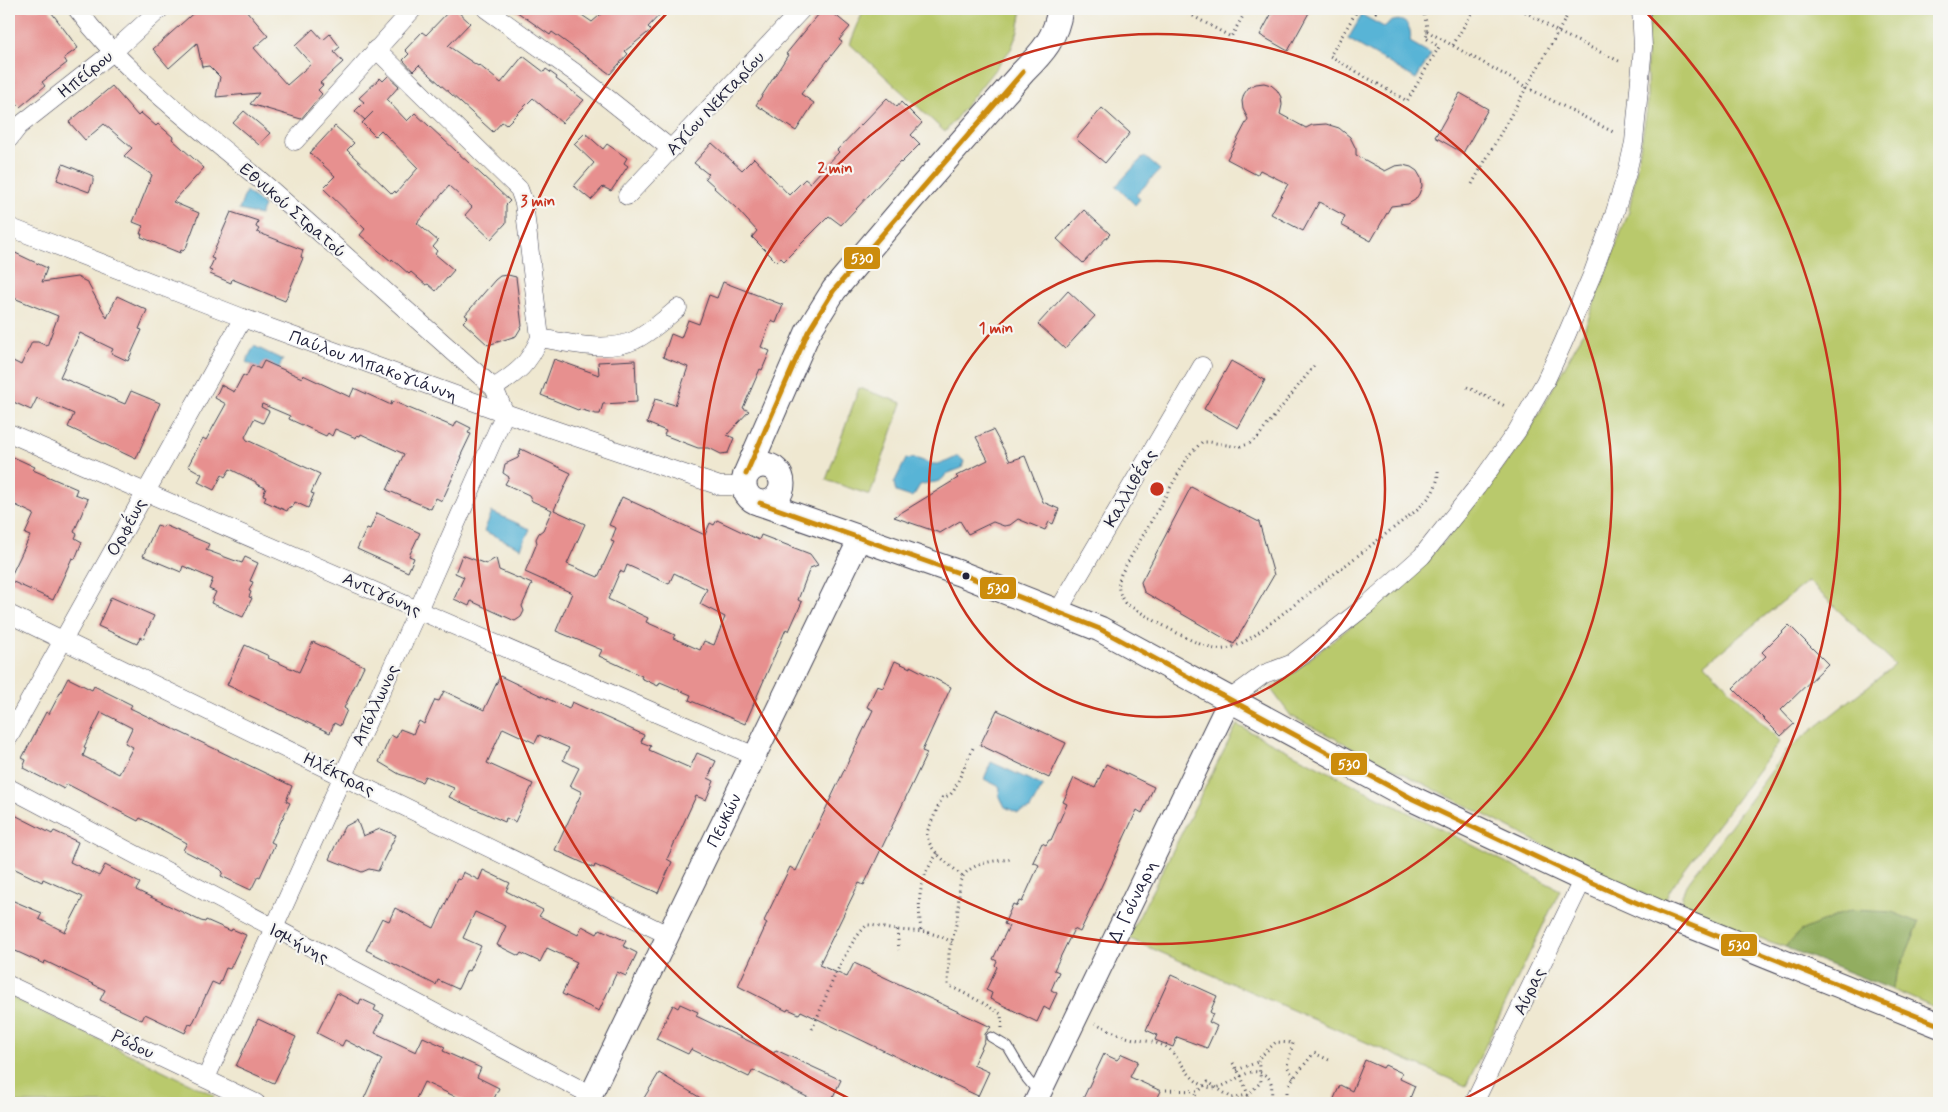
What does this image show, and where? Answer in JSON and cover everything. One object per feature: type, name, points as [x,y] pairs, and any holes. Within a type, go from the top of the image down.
[{"type":"main road","points":[[750,488],[782,396],[808,332],[834,290],[912,198],[1047,47],[1053,16],[1075,9]]},
{"type":"main road","points":[[750,488],[773,500],[782,490],[779,446],[782,396]]},
{"type":"main road","points":[[750,488],[755,466],[767,465],[778,471],[782,479]]},
{"type":"main road","name":"Παύλου Μπακογιάννη","points":[[782,479],[794,504],[814,522]]},
{"type":"main road","name":"Παύλου Μπακογιάννη","points":[[750,488],[814,522],[1058,611],[1100,629],[1413,799],[1583,880],[1660,913],[1939,1025]]},
{"type":"street","name":"Εθνικού Στρατού","points":[[77,9],[113,52],[494,388],[505,413]]},
{"type":"street","name":"Ηπείρου","points":[[9,139],[19,126],[113,52],[160,9]]},
{"type":"street","points":[[295,141],[413,9]]},
{"type":"street","points":[[486,9],[577,74],[672,149]]},
{"type":"street","name":"Αγίου Νεκταρίου","points":[[627,196],[802,9]]},
{"type":"street","points":[[1230,699],[1264,674],[1291,664],[1367,605],[1422,556],[1477,487],[1521,423],[1545,382],[1571,326],[1614,215],[1627,173],[1634,142],[1642,57],[1641,9]]},
{"type":"street","points":[[376,49],[519,189],[524,203],[540,338],[532,355],[518,372],[494,388]]},
{"type":"street","name":"Παύλου Μπακογιάννη","points":[[9,227],[244,318],[505,413],[720,486],[750,488]]},
{"type":"street","points":[[540,338],[574,344],[604,346],[621,344],[634,340],[652,329],[678,308]]},
{"type":"street","name":"Ορφέως","points":[[9,737],[244,318]]},
{"type":"street","name":"Καλλιθέας","points":[[1058,611],[1202,366]]},
{"type":"street","name":"Απόλλωνος","points":[[206,1078],[505,413]]},
{"type":"street","name":"Αντιγόνης","points":[[9,433],[755,756]]},
{"type":"street","name":"Πευκών","points":[[589,1099],[860,538]]},
{"type":"street","name":"Ηλέκτρας","points":[[9,614],[63,642],[668,935]]},
{"type":"street","name":"Δ. Γούναρη","points":[[1037,1099],[1230,699]]},
{"type":"street","name":"Ισμήνης","points":[[9,788],[589,1099]]},
{"type":"street","name":"Αύρας","points":[[1474,1103],[1583,880]]},
{"type":"street","name":"Ρόδου","points":[[9,985],[256,1103]]},
{"type":"lane","points":[[991,1037],[1008,1047],[1037,1099]]},
{"type":"path","points":[[1193,16],[1230,37],[1247,9]]},
{"type":"path","points":[[1358,9],[1330,56],[1407,101],[1439,47],[1426,38],[1427,31],[1422,9]]},
{"type":"path","points":[[1371,9],[1376,12],[1379,9]]},
{"type":"path","points":[[1452,45],[1474,9]]},
{"type":"path","points":[[1521,9],[1558,32],[1621,62]]},
{"type":"path","points":[[1472,184],[1571,9]]},
{"type":"path","points":[[1427,31],[1526,87],[1615,133]]},
{"type":"path","points":[[1314,366],[1258,437],[1249,444],[1238,447],[1202,442],[1189,456],[1121,574],[1117,585],[1119,593],[1125,602],[1201,645],[1216,649],[1232,648],[1255,635],[1413,513],[1427,500],[1435,489],[1439,479],[1438,469]]},
{"type":"path","points":[[1467,387],[1505,406]]},
{"type":"path","points":[[962,876],[938,853],[927,838],[927,832],[942,798],[950,795],[954,790],[973,748]]},
{"type":"path","points":[[921,930],[918,907],[920,893],[927,870],[938,853]]},
{"type":"path","points":[[1000,1042],[1003,1020],[1001,1014],[948,985],[949,952],[958,921],[962,876],[978,865],[1012,858]]},
{"type":"path","points":[[812,1029],[848,950],[859,932],[867,925],[897,930],[921,930],[937,934],[952,942]]},
{"type":"path","points":[[897,930],[899,950]]},
{"type":"path","points":[[1077,1016],[1131,1038],[1147,1040],[1164,1046],[1172,1052],[1190,1075],[1205,1086]]},
{"type":"path","points":[[1189,1103],[1208,1082],[1232,1098],[1248,1095],[1260,1082],[1258,1059],[1276,1042],[1292,1044],[1287,1066],[1294,1078]]},
{"type":"path","points":[[1287,1103],[1287,1086],[1314,1053],[1329,1060]]},
{"type":"path","points":[[1237,1070],[1258,1062]]},
{"type":"path","points":[[1233,1063],[1241,1076],[1248,1095]]},
{"type":"path","points":[[1218,1088],[1241,1076],[1260,1072],[1270,1080],[1271,1103]]},
{"type":"path","points":[[1166,1090],[1198,1091]]},
{"type":"green space","points":[[864,9],[1022,9],[1018,31],[1011,49],[945,132],[850,44]]},
{"type":"green space","points":[[1647,9],[1939,9],[1939,1010],[1891,989],[1919,922],[1800,931],[1785,947],[1681,910],[1682,895],[1686,885],[1788,749],[1895,665],[1808,581],[1705,664],[1780,741],[1676,881],[1668,893],[1664,904],[1547,847],[1291,716],[1271,689],[1359,620],[1444,542],[1524,441],[1583,333],[1629,211],[1647,109]]},
{"type":"green space","points":[[859,388],[902,403],[870,495],[826,480]]},
{"type":"green space","points":[[1237,725],[1560,890],[1466,1086],[1128,938]]},
{"type":"green space","points":[[1851,910],[1892,912],[1919,923],[1891,989],[1785,947],[1800,931]]},
{"type":"green space","points":[[9,996],[214,1095],[210,1103],[9,1103]]},
{"type":"water","points":[[1362,15],[1384,27],[1389,23],[1399,20],[1407,25],[1410,29],[1410,42],[1431,54],[1416,79],[1348,39]]},
{"type":"water","points":[[1144,156],[1160,170],[1136,195],[1140,199],[1135,205],[1116,186]]},
{"type":"water","points":[[246,191],[264,206],[260,215],[239,210]]},
{"type":"water","points":[[254,346],[283,360],[278,369],[264,361],[260,369],[246,362]]},
{"type":"water","points":[[958,456],[964,461],[962,468],[946,474],[941,480],[920,485],[911,497],[896,492],[894,483],[906,459],[914,458],[937,464],[947,462]]},
{"type":"water","points":[[492,512],[530,529],[521,548],[484,531]]},
{"type":"water","points":[[991,762],[1043,786],[1030,809],[1018,813],[1005,807],[999,795],[1000,787],[984,779]]},
{"type":"building","points":[[9,9],[49,9],[78,48],[64,58],[67,63],[42,82],[45,86],[20,107],[9,94]]},
{"type":"building","points":[[198,9],[245,9],[268,36],[254,48],[287,85],[311,64],[295,46],[313,29],[323,40],[330,34],[340,47],[334,52],[343,62],[320,83],[323,85],[318,90],[322,94],[301,119],[250,104],[259,93],[216,97],[220,77],[209,66],[202,67],[197,43],[169,68],[153,49]]},
{"type":"building","points":[[451,9],[455,9],[470,23],[448,46],[479,65],[501,83],[523,56],[544,72],[546,69],[584,100],[562,123],[533,98],[506,125],[502,122],[493,132],[419,65],[413,71],[403,60],[409,54],[405,50],[422,32],[426,35]]},
{"type":"building","points":[[513,9],[573,9],[592,22],[607,9],[665,9],[648,27],[651,30],[625,51],[628,54],[610,74],[552,32],[550,35]]},
{"type":"building","points":[[823,9],[828,9],[850,27],[839,40],[842,42],[801,94],[814,103],[796,131],[756,105],[788,55],[786,54]]},
{"type":"building","points":[[1274,9],[1311,9],[1288,51],[1260,35]]},
{"type":"building","points":[[388,76],[399,86],[387,100],[407,121],[415,113],[510,201],[506,205],[506,223],[491,239],[465,215],[472,207],[449,186],[417,223],[438,241],[433,247],[437,251],[435,254],[454,270],[436,291],[411,272],[409,274],[392,259],[391,261],[360,235],[365,229],[323,188],[335,176],[310,153],[335,126],[354,143],[347,150],[392,194],[395,191],[396,193],[418,168],[381,130],[375,136],[362,123],[365,120],[355,111],[364,102],[359,98],[380,78],[383,81]]},
{"type":"building","points":[[1264,83],[1271,85],[1281,97],[1280,114],[1306,128],[1312,125],[1326,124],[1339,128],[1350,137],[1356,149],[1356,155],[1385,171],[1395,166],[1403,165],[1417,171],[1421,178],[1422,186],[1415,200],[1408,204],[1391,206],[1371,241],[1341,225],[1345,216],[1319,202],[1303,231],[1271,214],[1288,184],[1260,170],[1257,175],[1227,159],[1248,119],[1243,109],[1242,101],[1244,94],[1249,87]]},
{"type":"building","points":[[112,86],[138,116],[141,113],[156,126],[158,124],[204,168],[173,202],[199,213],[186,248],[183,251],[181,250],[180,253],[141,237],[142,234],[140,234],[143,226],[133,222],[152,175],[124,156],[132,148],[104,124],[85,140],[69,122]]},
{"type":"building","points":[[1460,93],[1488,109],[1463,153],[1435,137]]},
{"type":"building","points":[[887,98],[897,107],[901,102],[922,123],[911,135],[920,144],[900,162],[841,225],[829,216],[784,261],[781,258],[777,262],[752,237],[757,231],[705,178],[708,174],[694,163],[712,143],[742,170],[754,158],[789,195],[805,179],[810,183],[839,152],[837,150]]},
{"type":"building","points":[[1102,108],[1130,133],[1105,163],[1076,139]]},
{"type":"building","points":[[244,111],[270,133],[259,145],[233,123]]},
{"type":"building","points":[[585,133],[603,149],[607,144],[627,158],[624,163],[628,166],[611,191],[603,187],[591,200],[574,186],[594,163],[574,144]]},
{"type":"building","points":[[63,164],[93,176],[89,192],[57,180]]},
{"type":"building","points":[[1084,210],[1110,234],[1083,263],[1057,239]]},
{"type":"building","points":[[231,212],[258,221],[256,227],[259,229],[257,232],[303,250],[301,257],[303,258],[285,301],[232,279],[231,283],[210,274],[212,271],[209,270],[214,259],[211,258]]},
{"type":"building","points":[[9,250],[47,268],[42,282],[77,277],[87,282],[107,318],[117,296],[147,310],[139,329],[142,330],[128,361],[111,353],[113,349],[80,333],[60,377],[125,404],[131,391],[160,403],[136,459],[68,427],[74,414],[37,398],[31,410],[9,400],[9,359],[21,365],[32,342],[38,342],[47,346],[58,316],[9,296]]},
{"type":"building","points":[[500,276],[516,277],[522,326],[516,336],[488,345],[463,322],[468,317],[465,315],[495,280]]},
{"type":"building","points":[[723,282],[783,305],[776,323],[771,321],[761,347],[770,351],[743,408],[749,411],[727,435],[734,438],[728,453],[721,454],[709,448],[698,448],[664,435],[666,431],[647,423],[655,399],[675,405],[688,367],[663,357],[671,334],[681,338],[688,320],[699,324],[709,295],[717,298]]},
{"type":"building","points":[[1068,291],[1095,316],[1065,349],[1038,324]]},
{"type":"building","points":[[554,359],[599,375],[598,362],[635,360],[637,402],[603,404],[600,414],[596,414],[578,410],[541,395]]},
{"type":"building","points":[[264,361],[302,378],[303,375],[350,397],[354,388],[391,405],[392,401],[454,427],[457,421],[471,428],[468,433],[471,434],[460,457],[462,457],[442,501],[436,498],[431,509],[387,490],[404,454],[361,434],[360,436],[357,435],[356,438],[335,429],[332,436],[328,433],[326,436],[289,419],[290,416],[262,404],[261,407],[269,411],[263,423],[254,419],[245,437],[247,440],[320,474],[311,493],[314,494],[308,508],[295,502],[292,508],[289,507],[287,511],[264,501],[266,496],[263,495],[266,488],[230,469],[225,477],[222,475],[214,490],[198,482],[202,474],[188,466],[203,438],[206,440],[226,404],[215,398],[221,385],[234,392],[243,375],[246,377],[252,365],[260,369]]},
{"type":"building","points":[[1231,361],[1265,380],[1238,428],[1204,409]]},
{"type":"building","points":[[993,430],[1010,461],[1025,456],[1043,502],[1059,509],[1053,524],[1049,522],[1045,530],[1018,519],[1010,525],[1004,526],[993,522],[968,534],[960,521],[940,533],[894,517],[958,478],[956,476],[988,460],[976,437]]},
{"type":"building","points":[[521,449],[571,473],[554,510],[585,524],[567,564],[598,577],[614,542],[611,541],[616,528],[609,525],[622,497],[705,535],[710,523],[714,525],[717,520],[759,540],[761,535],[810,554],[818,565],[810,568],[798,600],[802,602],[789,631],[786,629],[745,724],[689,700],[691,695],[660,682],[658,686],[641,678],[642,676],[599,656],[602,650],[556,631],[572,593],[525,572],[537,543],[536,539],[543,530],[552,510],[532,501],[529,495],[505,484],[509,477],[503,473],[505,464],[518,458]],"holes":[[[627,565],[669,584],[674,573],[707,589],[700,604],[725,617],[714,645],[704,641],[700,650],[673,638],[675,635],[646,622],[648,618],[608,599],[620,571],[624,573]]]},
{"type":"building","points":[[9,455],[35,467],[33,470],[77,489],[75,494],[88,499],[74,532],[77,534],[75,538],[82,542],[75,559],[72,558],[53,600],[9,580],[30,536],[25,534],[34,514],[9,502]]},
{"type":"building","points":[[1191,487],[1259,522],[1274,575],[1234,644],[1144,592],[1141,582]]},
{"type":"building","points":[[377,513],[420,533],[409,556],[414,558],[408,572],[357,549],[367,528],[370,529]]},
{"type":"building","points":[[157,525],[163,527],[164,525],[209,544],[206,550],[242,563],[245,557],[258,563],[250,581],[253,582],[249,591],[251,592],[249,597],[252,598],[243,617],[211,603],[216,592],[209,589],[213,579],[183,566],[181,572],[143,556]]},
{"type":"building","points":[[462,555],[486,564],[496,558],[499,570],[532,584],[522,606],[524,611],[521,617],[515,621],[471,601],[469,606],[454,599],[464,577],[455,573]]},
{"type":"building","points":[[111,597],[154,616],[143,639],[140,637],[137,644],[98,626]]},
{"type":"building","points":[[1789,625],[1828,664],[1781,710],[1794,724],[1781,736],[1733,688],[1766,656],[1762,652]]},
{"type":"building","points":[[313,642],[364,666],[344,708],[347,710],[340,726],[334,723],[330,733],[227,685],[245,645],[299,672]]},
{"type":"building","points":[[895,661],[910,668],[910,666],[951,687],[922,751],[927,753],[864,885],[859,883],[819,965],[847,977],[854,963],[991,1027],[985,1034],[985,1040],[973,1065],[989,1072],[978,1096],[801,1011],[799,1014],[788,1009],[787,1011],[738,986],[767,923],[764,921],[790,867],[796,871],[873,710],[867,707],[877,686],[883,688]]},
{"type":"building","points":[[500,676],[569,709],[572,702],[644,735],[641,742],[651,746],[649,750],[690,768],[697,753],[716,761],[708,778],[714,781],[706,800],[696,796],[667,859],[672,862],[658,893],[595,865],[594,868],[555,850],[582,792],[570,786],[579,768],[563,760],[569,748],[539,735],[535,743],[503,728],[487,763],[533,784],[515,822],[506,818],[505,822],[449,797],[454,788],[425,776],[422,782],[399,774],[379,762],[391,735],[396,738],[400,729],[413,734],[419,721],[424,724],[435,700],[439,701],[444,691],[484,710]]},
{"type":"building","points":[[68,678],[92,690],[94,686],[132,705],[130,708],[292,786],[286,801],[290,803],[271,842],[275,844],[260,877],[258,876],[251,890],[221,876],[223,872],[220,869],[183,850],[187,843],[140,818],[138,821],[67,784],[64,789],[23,768],[26,760],[22,758],[46,712],[49,714]],"holes":[[[101,712],[132,728],[125,743],[133,747],[119,774],[83,756],[86,748],[84,747]]]},
{"type":"building","points":[[997,710],[1066,743],[1049,778],[980,745]]},
{"type":"building","points":[[1106,764],[1154,787],[1142,813],[1137,810],[1080,932],[1074,929],[1054,970],[1059,972],[1051,990],[1057,993],[1049,1010],[1044,1007],[1037,1022],[990,999],[992,993],[986,990],[997,967],[995,965],[997,961],[993,959],[1009,926],[1004,924],[1013,904],[1017,906],[1019,901],[1022,902],[1039,865],[1033,862],[1042,843],[1046,845],[1051,840],[1067,804],[1063,802],[1074,778],[1095,788]]},
{"type":"building","points":[[9,812],[52,834],[54,831],[78,842],[70,862],[99,876],[105,865],[140,883],[136,890],[201,921],[205,922],[206,920],[231,931],[232,929],[246,935],[230,969],[226,968],[219,985],[212,982],[192,1025],[189,1024],[185,1033],[145,1014],[142,1020],[100,1000],[105,990],[45,961],[44,964],[9,948],[9,899],[42,913],[39,919],[65,932],[83,897],[43,879],[42,882],[9,866]]},
{"type":"building","points":[[357,820],[363,836],[380,829],[396,835],[378,871],[369,869],[362,872],[329,859],[344,827]]},
{"type":"building","points":[[483,870],[510,883],[506,891],[543,910],[539,916],[578,935],[582,926],[597,934],[600,929],[626,941],[623,946],[637,953],[626,976],[617,972],[599,1011],[562,994],[577,962],[547,948],[540,962],[521,953],[519,956],[497,945],[506,926],[475,912],[463,938],[481,946],[458,989],[438,980],[436,985],[366,950],[382,918],[389,921],[395,908],[434,928],[457,879],[460,880],[463,872],[479,880]]},
{"type":"building","points":[[1171,975],[1217,996],[1210,1012],[1213,1014],[1209,1022],[1217,1026],[1207,1048],[1177,1037],[1173,1047],[1155,1040],[1157,1035],[1146,1030]]},
{"type":"building","points":[[337,993],[359,1004],[361,999],[376,1006],[374,1010],[384,1015],[375,1033],[416,1052],[423,1037],[445,1047],[443,1051],[481,1068],[477,1077],[499,1088],[492,1103],[469,1103],[424,1082],[414,1103],[362,1103],[382,1059],[345,1040],[342,1046],[317,1033]]},
{"type":"building","points":[[680,1004],[698,1012],[696,1016],[774,1053],[776,1050],[841,1080],[830,1103],[819,1103],[753,1070],[749,1077],[691,1049],[688,1054],[656,1039],[673,1005],[678,1008]]},
{"type":"building","points":[[258,1019],[296,1037],[274,1083],[236,1066]]},
{"type":"building","points":[[1104,1054],[1117,1060],[1122,1054],[1138,1061],[1130,1077],[1161,1091],[1155,1103],[1081,1103]]},
{"type":"building","points":[[1365,1060],[1383,1068],[1385,1065],[1402,1073],[1400,1079],[1415,1086],[1408,1103],[1332,1103],[1340,1085],[1352,1091]]},
{"type":"building","points":[[659,1073],[709,1103],[641,1103]]},
{"type":"transit line","name":"530","points":[[746,474],[808,332],[834,290],[1023,72]]},
{"type":"transit line","name":"530","points":[[760,503],[959,573],[1100,629],[1413,799],[1660,913],[1939,1025]]}]
